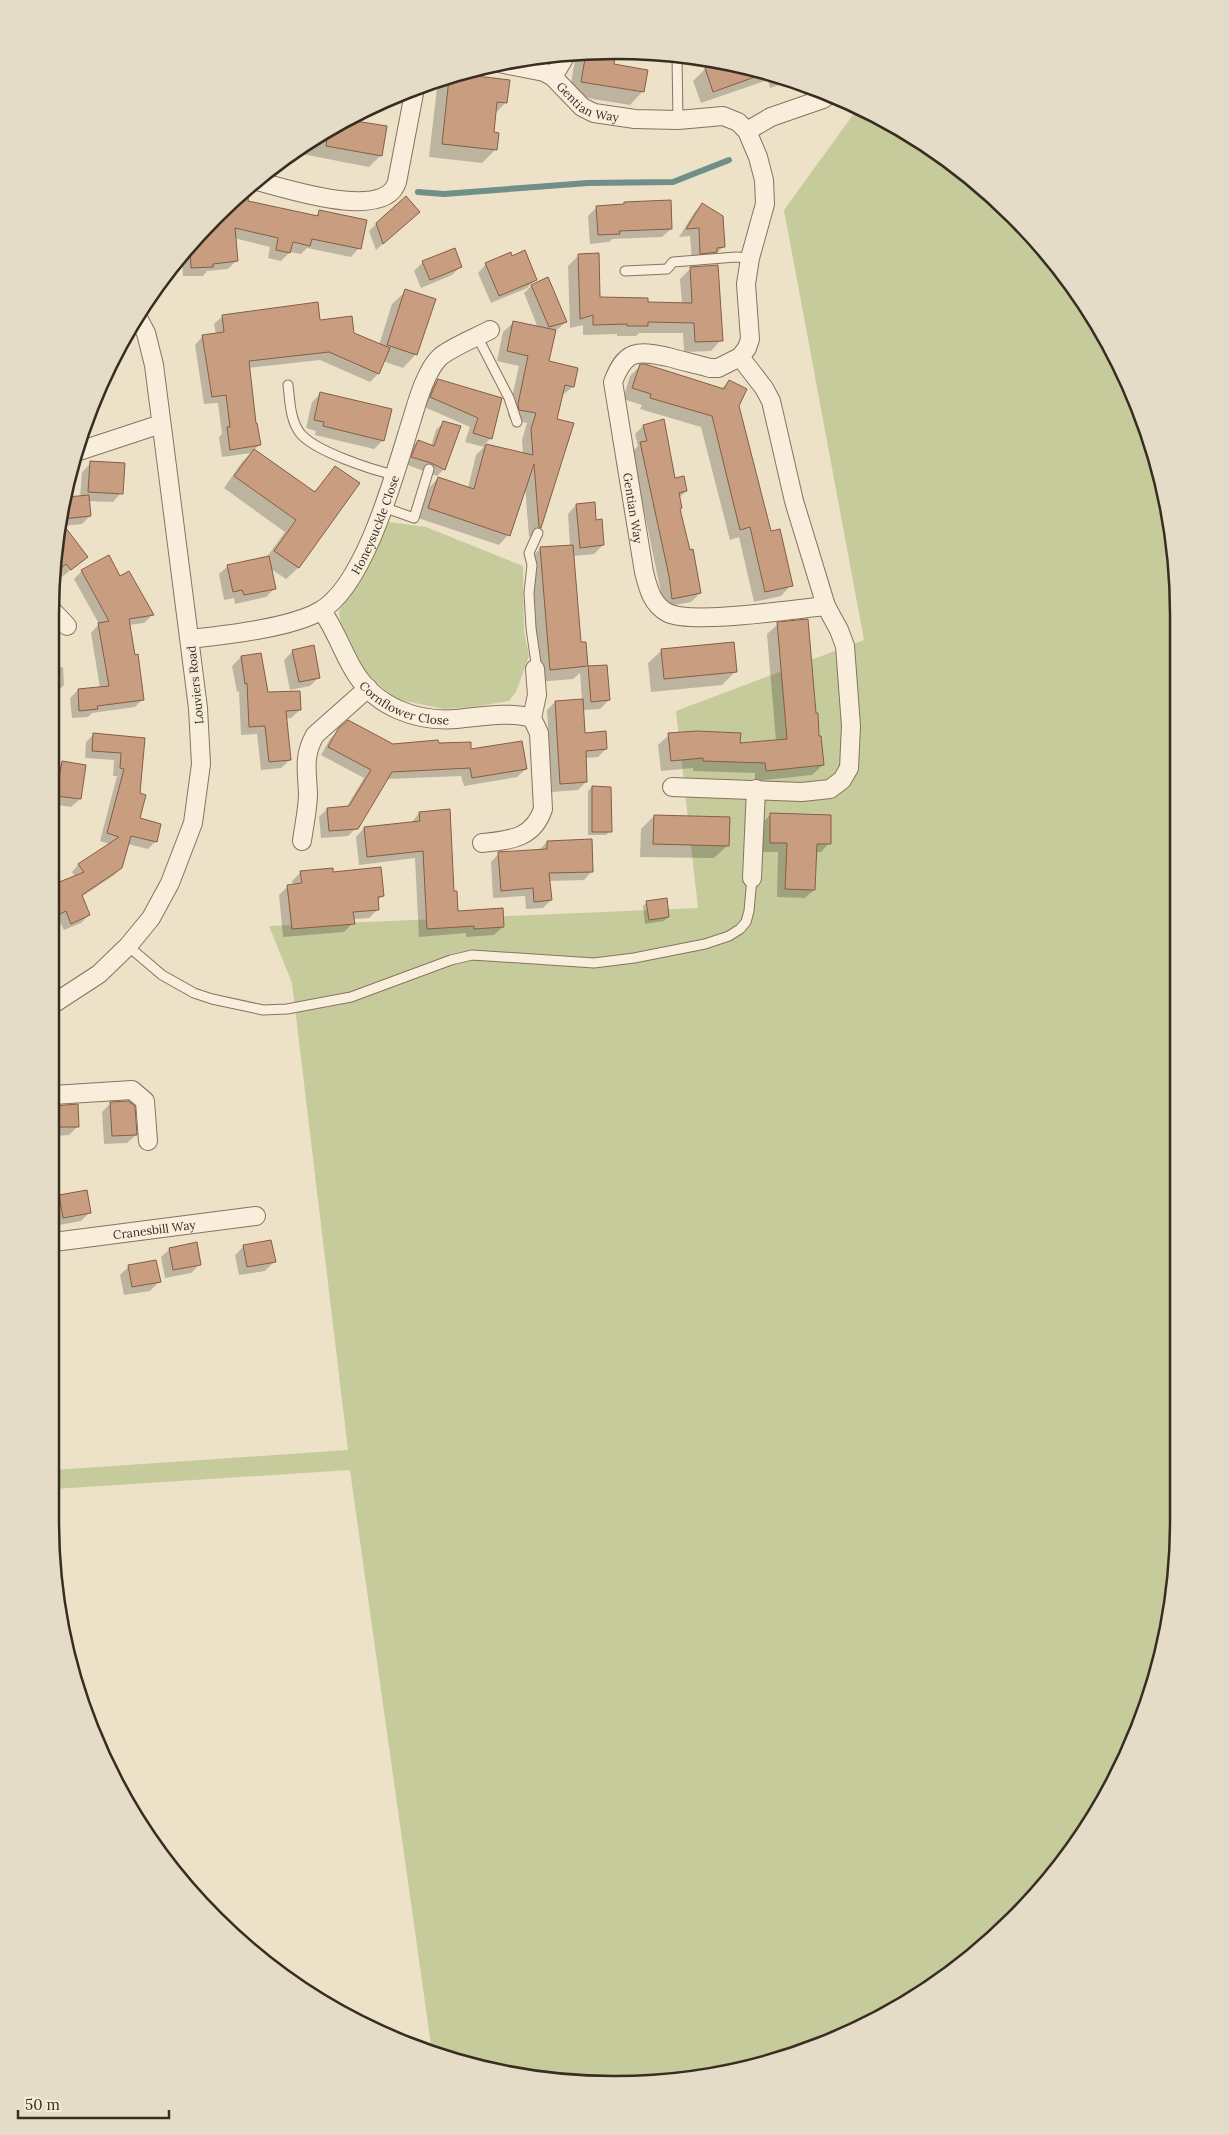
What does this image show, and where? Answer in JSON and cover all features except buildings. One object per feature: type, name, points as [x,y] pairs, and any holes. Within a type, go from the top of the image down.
[{"type":"street","points":[[553,77],[562,62]]},
{"type":"street","name":"Gentian Way","points":[[519,67],[544,72],[553,77],[582,107],[594,113],[635,119],[678,120],[723,116],[738,122],[747,131]]},
{"type":"street","points":[[265,183],[349,201],[370,202],[385,197],[395,187],[397,182],[412,97]]},
{"type":"street","points":[[672,787],[802,792],[830,789],[842,780],[849,768],[851,726],[845,646],[826,606],[794,501],[771,401],[764,388],[740,357],[747,348],[750,339],[746,284],[750,258],[766,204],[764,180],[758,156],[747,131],[772,118],[822,99]]},
{"type":"street","name":"Louviers Road","points":[[59,1000],[99,974],[128,946],[151,918],[170,883],[194,823],[201,764],[198,708],[154,365],[146,333],[141,324]]},
{"type":"street","name":"Honeysuckle Close","points":[[190,639],[286,623],[309,617],[333,602],[350,579],[369,542],[395,476],[418,400],[428,376],[439,358],[483,333]]},
{"type":"street","name":"Gentian Way","points":[[740,357],[718,368],[710,368],[646,352],[634,355],[625,361],[617,371],[612,382],[649,592],[656,603],[667,613],[680,617],[746,615],[826,606]]},
{"type":"street","points":[[84,449],[161,424]]},
{"type":"street","name":"Cornflower Close","points":[[322,610],[356,675],[368,688],[390,706],[414,717],[443,720],[513,715],[532,718]]},
{"type":"street","points":[[59,618],[67,626]]},
{"type":"street","points":[[482,843],[518,837],[531,830],[539,820],[543,809],[539,733],[532,718],[537,695],[535,669]]},
{"type":"street","points":[[302,841],[308,794],[307,754],[310,744],[316,735],[368,688]]},
{"type":"street","points":[[752,878],[756,789]]},
{"type":"street","points":[[59,1095],[132,1090],[145,1101],[148,1141]]},
{"type":"street","name":"Cranesbill Way","points":[[59,1241],[256,1216]]},
{"type":"lane","points":[[678,63],[678,120]]},
{"type":"lane","points":[[625,271],[667,269],[673,262],[736,256],[750,258]]},
{"type":"lane","points":[[483,333],[517,422]]},
{"type":"lane","points":[[288,385],[292,418],[301,434],[320,447],[350,462],[395,476]]},
{"type":"lane","points":[[383,507],[414,518],[429,469]]},
{"type":"lane","points":[[535,669],[536,663],[530,610],[532,565],[529,553],[538,533]]},
{"type":"lane","points":[[128,946],[162,975],[194,993],[212,999],[263,1010],[287,1009],[351,997],[451,960],[472,955],[594,963],[634,958],[705,944],[729,936],[740,929],[746,922],[752,878]]},
{"type":"green space","points":[[854,113],[923,152],[981,197],[1007,222],[1032,248],[1077,306],[1113,369],[1128,402],[1141,436],[1151,471],[1160,506],[1165,542],[1170,614],[1170,1520],[1169,1557],[1160,1629],[1141,1699],[1128,1733],[1096,1798],[1077,1829],[1032,1887],[1007,1913],[981,1938],[923,1983],[860,2019],[827,2034],[793,2047],[723,2066],[651,2075],[614,2076],[578,2075],[506,2066],[431,2045],[350,1470],[59,1489],[59,1470],[348,1450],[292,983],[269,926],[698,908],[676,711],[864,640],[784,210]]},
{"type":"green space","points":[[389,522],[426,527],[523,566],[524,631],[529,656],[516,692],[509,701],[473,707],[444,709],[395,699],[362,669],[340,620],[339,611],[372,558]]},
{"type":"waterway","points":[[418,192],[444,194],[588,183],[673,182],[729,160]]}]
